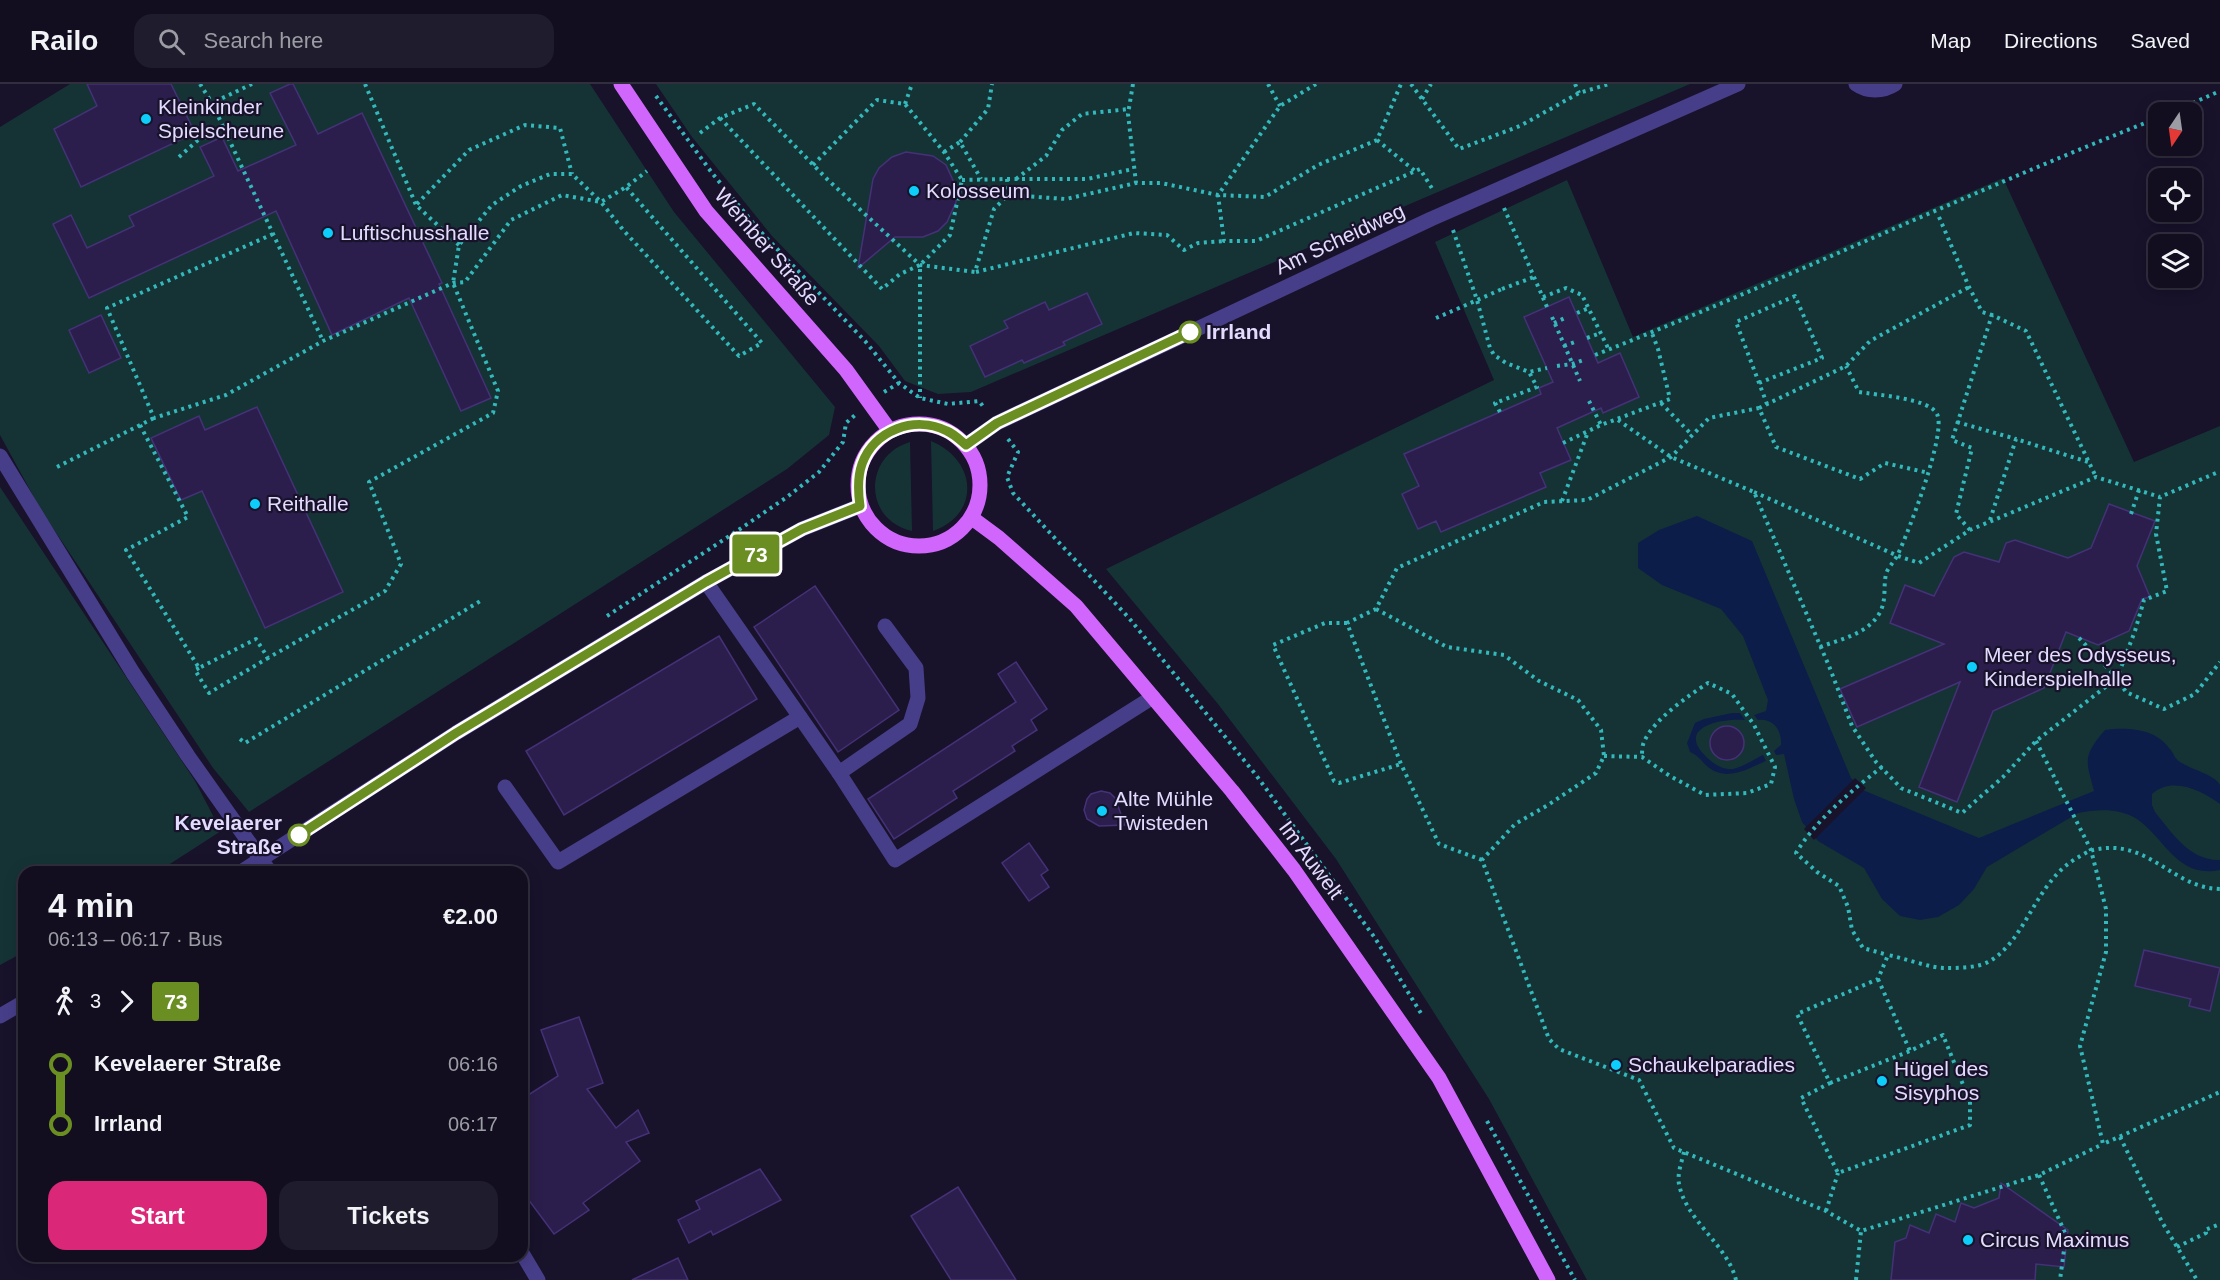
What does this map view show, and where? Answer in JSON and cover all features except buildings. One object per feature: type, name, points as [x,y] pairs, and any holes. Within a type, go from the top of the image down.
[{"type":"main road","name":"Wember Straße","points":[[621,84],[706,211],[846,370],[890,431]]},
{"type":"main road","points":[[928,424],[948,431],[966,445],[981,479],[980,498],[972,518],[959,533],[942,543],[921,547],[902,544],[884,535],[870,523],[860,506],[858,478],[868,452],[877,440],[890,431],[908,425],[928,424]]},
{"type":"main road","name":"Im Auwelt","points":[[972,518],[999,538],[1076,606],[1154,697],[1294,870],[1439,1078],[1548,1280]]},
{"type":"street","name":"Am Scheidweg","points":[[966,445],[997,423],[1496,190],[1738,84]]},
{"type":"street","points":[[1856,84],[1864,90],[1887,89],[1895,84]]},
{"type":"street","points":[[0,456],[133,673],[265,866],[456,733],[706,582],[802,529],[860,506]]},
{"type":"street","points":[[706,582],[839,773],[895,860],[1154,697]]},
{"type":"street","points":[[839,773],[910,724],[918,698],[916,668],[885,626]]},
{"type":"street","points":[[505,787],[558,862],[800,717]]},
{"type":"street","points":[[0,1016],[18,1006]]},
{"type":"street","points":[[528,1262],[538,1280]]},
{"type":"path","points":[[200,84],[225,130],[323,341]]},
{"type":"path","points":[[212,103],[252,84]]},
{"type":"path","points":[[365,84],[416,205],[459,245]]},
{"type":"path","points":[[905,104],[912,84]]},
{"type":"path","points":[[944,152],[960,142],[988,109],[992,84]]},
{"type":"path","points":[[1133,84],[1129,109],[1136,183]]},
{"type":"path","points":[[1268,84],[1280,106]]},
{"type":"path","points":[[1224,241],[1218,195],[1280,106],[1316,84]]},
{"type":"path","points":[[1008,195],[1066,200],[1136,183],[1161,183],[1218,195],[1265,197],[1318,165],[1377,140],[1401,84]]},
{"type":"path","points":[[1411,84],[1459,149],[1520,126],[1579,93],[1609,84]]},
{"type":"path","points":[[1422,99],[1431,84]]},
{"type":"path","points":[[1575,84],[1579,93]]},
{"type":"path","points":[[2195,102],[2220,91]]},
{"type":"path","points":[[602,619],[788,497],[819,472],[843,442],[846,423],[870,402],[899,383],[865,341],[758,229],[712,173],[654,93]]},
{"type":"path","points":[[720,118],[882,289],[900,274],[920,265],[950,235],[962,180],[944,152],[905,104],[877,100],[813,165]]},
{"type":"path","points":[[700,133],[720,118],[754,105],[827,179],[920,265],[975,272],[1134,232],[1167,235],[1184,250],[1198,243],[1256,241],[1420,169],[1433,190]]},
{"type":"path","points":[[1016,179],[1046,156],[1062,130],[1082,114],[1129,109]]},
{"type":"path","points":[[1595,355],[1652,333],[2011,178],[2148,122]]},
{"type":"path","points":[[416,205],[469,150],[525,125],[560,128],[572,174],[601,202],[624,231],[739,356],[762,343],[626,187]]},
{"type":"path","points":[[179,157],[198,140],[225,130]]},
{"type":"path","points":[[1377,140],[1415,171]]},
{"type":"path","points":[[960,142],[981,180]]},
{"type":"path","points":[[962,180],[1087,179],[1133,169]]},
{"type":"path","points":[[57,467],[154,418],[226,395],[323,341],[453,283],[465,282],[511,219],[562,195],[601,202],[626,187],[646,171]]},
{"type":"path","points":[[268,658],[256,639],[195,670],[209,693],[385,591],[401,564],[369,482],[493,413],[498,391],[453,283],[459,245],[492,205],[521,186],[550,174],[572,174]]},
{"type":"path","points":[[975,272],[994,209],[1008,195],[1007,179]]},
{"type":"path","points":[[1496,190],[1547,307]]},
{"type":"path","points":[[1939,217],[1982,312],[2026,331],[2096,477]]},
{"type":"path","points":[[1453,229],[1494,355],[1506,363],[1529,372],[1547,368]]},
{"type":"path","points":[[154,418],[107,308],[273,234]]},
{"type":"path","points":[[920,265],[920,398]]},
{"type":"path","points":[[1436,318],[1534,276]]},
{"type":"path","points":[[1401,764],[1339,783],[1334,781],[1273,645],[1325,623],[1347,623],[1376,609],[1397,568],[1544,502],[1587,500],[1671,457],[1709,418],[1759,408],[1846,366],[1870,341],[1969,287]]},
{"type":"path","points":[[1543,297],[1566,288],[1582,295],[1609,350]]},
{"type":"path","points":[[1759,383],[1822,358],[1795,296],[1736,322],[1759,383],[1767,404]]},
{"type":"path","points":[[1577,313],[1589,308]]},
{"type":"path","points":[[1970,530],[1956,514],[1972,448],[1952,440],[1992,315]]},
{"type":"path","points":[[1552,317],[1580,381]]},
{"type":"path","points":[[1554,323],[1567,317]]},
{"type":"path","points":[[1587,338],[1601,333]]},
{"type":"path","points":[[1563,442],[1670,399],[1652,333]]},
{"type":"path","points":[[1564,346],[1578,341]]},
{"type":"path","points":[[1557,366],[1586,359]]},
{"type":"path","points":[[1821,647],[1865,630],[1880,614],[1885,597],[1886,572],[1898,556],[1929,473],[1939,427],[1938,414],[1930,406],[1910,400],[1859,392],[1846,366]]},
{"type":"path","points":[[1500,412],[1495,403],[1536,387],[1529,372]]},
{"type":"path","points":[[1589,401],[1601,425]]},
{"type":"path","points":[[1661,403],[1692,435]]},
{"type":"path","points":[[1759,408],[1776,447],[1860,479],[1885,463],[1929,473]]},
{"type":"path","points":[[1618,420],[1671,457],[1898,556],[1919,563],[1970,530],[2096,477],[2160,497],[2220,474]]},
{"type":"path","points":[[1957,422],[2088,462]]},
{"type":"path","points":[[140,425],[188,517],[126,550],[199,668]]},
{"type":"path","points":[[1562,501],[1588,432]]},
{"type":"path","points":[[1990,521],[2016,439]]},
{"type":"path","points":[[2131,514],[2139,490]]},
{"type":"path","points":[[1754,492],[1821,647],[1852,726],[1882,767],[1901,788],[1962,813],[2003,777],[2037,741],[2116,678],[2135,631],[2144,600],[2167,591],[2156,534],[2160,497]]},
{"type":"path","points":[[240,739],[245,742],[482,600]]},
{"type":"path","points":[[1376,609],[1447,647],[1503,655],[1539,681],[1578,700],[1601,730],[1604,756],[1596,773],[1515,824],[1482,860]]},
{"type":"path","points":[[1347,623],[1401,764],[1439,844],[1482,860],[1549,1039],[1559,1049],[1639,1080],[1674,1148],[1827,1211],[1861,1231],[2039,1175],[2220,1092]]},
{"type":"path","points":[[2079,638],[2126,692],[2164,709],[2194,694],[2220,662]]},
{"type":"path","points":[[1604,756],[1642,757],[1670,776],[1706,795],[1747,793],[1771,784],[1775,767],[1754,725],[1732,694],[1708,683],[1685,698],[1650,731],[1643,743],[1642,757]]},
{"type":"path","points":[[2037,741],[2091,850],[2106,909],[2106,952],[2079,1046],[2103,1144]]},
{"type":"path","points":[[1882,767],[1805,838],[1796,853],[1817,872],[1839,886],[1848,907],[1852,930],[1863,948],[1943,968],[1988,962],[2016,935],[2042,892],[2067,863],[2091,850],[2115,846],[2141,853],[2189,882],[2208,889],[2220,889]]},
{"type":"path","points":[[1887,955],[1878,979],[1910,1052]]},
{"type":"path","points":[[1830,1083],[1797,1014],[1878,979]]},
{"type":"path","points":[[1827,1211],[1838,1173],[1801,1098],[1830,1083],[1910,1052],[1943,1035],[1970,1102],[1970,1125],[1838,1173]]},
{"type":"path","points":[[2120,1137],[2162,1222],[2197,1280]]},
{"type":"path","points":[[1684,1152],[1678,1181],[1683,1198],[1716,1243],[1736,1280]]},
{"type":"path","points":[[2039,1175],[2066,1235],[2060,1280]]},
{"type":"path","points":[[2177,1247],[2220,1224]]},
{"type":"path","points":[[1856,1280],[1861,1231]]},
{"type":"green space","points":[[70,84],[590,84],[674,212],[835,407],[829,435],[787,469],[249,812],[213,768],[41,510],[0,435],[0,127]]},
{"type":"green space","name":"Irrland","points":[[656,84],[1690,84],[971,392],[938,394],[905,381],[879,346],[772,236],[692,137]]},
{"type":"green space","points":[[2003,178],[2134,462],[2220,426],[2220,1280],[1587,1280],[1489,1099],[1336,859],[1218,704],[1106,569],[1494,380],[1435,242],[1567,180],[1633,337]]},
{"type":"green space","points":[[931,441],[946,450],[957,461],[965,473],[967,487],[966,500],[959,512],[949,523],[933,531]]},
{"type":"green space","points":[[910,442],[912,531],[896,525],[884,514],[877,502],[875,488],[877,473],[884,460],[895,449]]},
{"type":"green space","points":[[0,487],[195,781],[221,831],[167,866],[18,866],[18,955],[0,965]]},
{"type":"water","points":[[1697,516],[1752,541],[1851,778],[1865,791],[1979,838],[2094,791],[2088,759],[2098,739],[2105,730],[2140,730],[2163,741],[2180,762],[2218,781],[2220,804],[2195,790],[2168,786],[2152,794],[2152,805],[2168,828],[2191,851],[2209,859],[2220,860],[2220,870],[2205,871],[2182,863],[2147,827],[2130,815],[2108,810],[2078,813],[1987,867],[1974,889],[1959,905],[1938,917],[1920,920],[1900,916],[1882,899],[1864,868],[1818,841],[1802,822],[1794,799],[1784,754],[1776,755],[1774,751],[1781,745],[1778,730],[1773,723],[1758,720],[1754,715],[1766,711],[1768,700],[1743,636],[1721,609],[1662,585],[1638,568],[1638,543],[1659,530]]},
{"type":"water","points":[[1740,713],[1745,720],[1722,721],[1702,728],[1697,734],[1696,741],[1700,750],[1713,763],[1727,769],[1741,767],[1763,755],[1766,761],[1737,773],[1722,774],[1708,767],[1690,752],[1687,743],[1695,723]]},
{"type":"pier","points":[[1855,778],[1866,788],[1814,840],[1804,829]]},
{"type":"bus line","name":"73","points":[[299,835],[456,733],[706,582],[802,529],[860,506],[858,478],[862,465],[877,440],[890,431],[908,425],[928,424],[948,431],[966,445],[997,423],[1190,332]]},
{"type":"place","name":"Kleinkinder Spielscheune","points":[[146,119]]},
{"type":"place","name":"Kolosseum","points":[[914,191]]},
{"type":"place","name":"Luftischusshalle","points":[[328,233]]},
{"type":"place","name":"Irrland","points":[[1190,332]]},
{"type":"place","name":"Reithalle","points":[[255,504]]},
{"type":"place","name":"Meer des Odysseus, Kinderspielhalle","points":[[1972,667]]},
{"type":"place","name":"Alte Mühle Twisteden","points":[[1102,811]]},
{"type":"place","name":"Kevelaerer Straße","points":[[299,835]]},
{"type":"place","name":"Schaukelparadies","points":[[1616,1065]]},
{"type":"place","name":"Hügel des Sisyphos","points":[[1882,1081]]},
{"type":"place","name":"Circus Maximus","points":[[1968,1240]]}]
